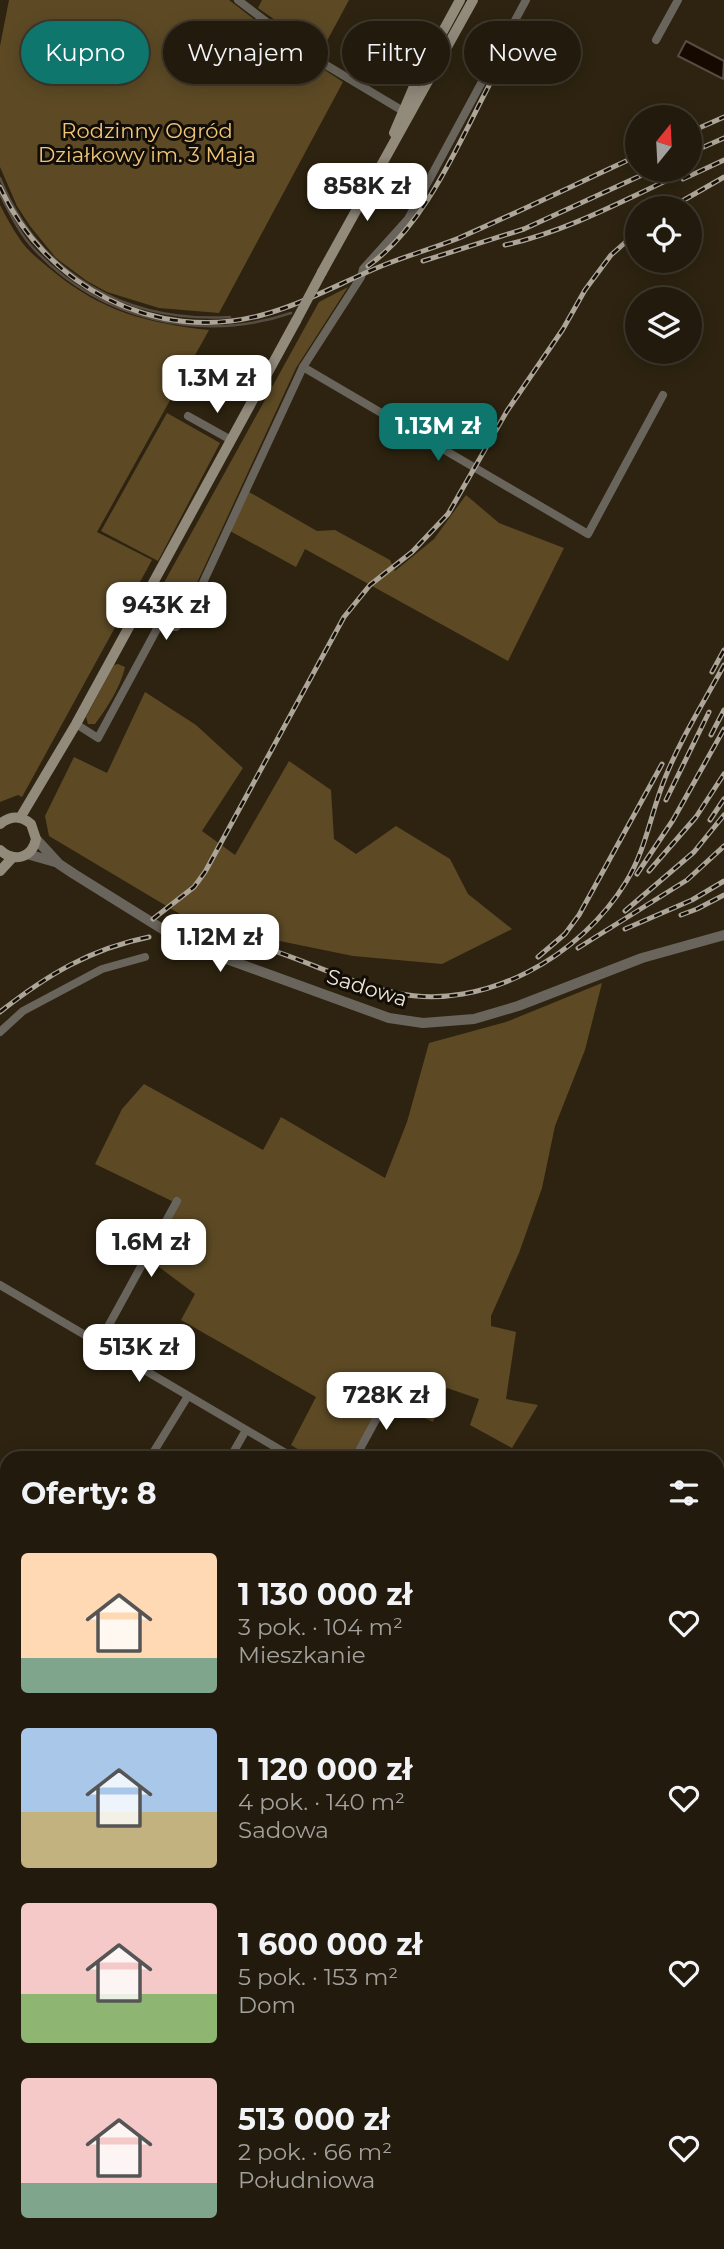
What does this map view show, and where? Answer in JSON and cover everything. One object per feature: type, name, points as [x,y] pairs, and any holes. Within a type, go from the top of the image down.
[{"type":"main road","points":[[406,114],[418,77],[460,0]]},
{"type":"main road","points":[[25,821],[48,773],[296,321],[406,114],[473,0]]},
{"type":"main road","points":[[0,871],[12,858],[27,854],[36,839],[25,821],[13,817],[1,823]]},
{"type":"main road","points":[[0,850],[12,858]]},
{"type":"street","points":[[238,0],[312,56],[406,114]]},
{"type":"street","points":[[136,614],[158,628],[176,627],[188,615],[303,367],[363,269],[408,219],[526,0]]},
{"type":"street","points":[[656,40],[678,0]]},
{"type":"street","points":[[303,367],[588,534],[663,395]]},
{"type":"street","points":[[188,416],[231,440]]},
{"type":"street","points":[[76,724],[98,738],[158,628]]},
{"type":"street","name":"Sadowa","points":[[36,839],[59,864]]},
{"type":"street","name":"Sadowa","points":[[27,854],[59,864],[188,945],[389,1018],[423,1023],[474,1019],[518,1006],[642,958],[724,935]]},
{"type":"street","points":[[0,1032],[23,1012],[102,969],[145,957]]},
{"type":"street","points":[[99,1343],[177,1201]]},
{"type":"street","points":[[0,1285],[282,1451]]},
{"type":"street","points":[[359,1451],[391,1392]]},
{"type":"street","points":[[154,1451],[188,1396]]},
{"type":"street","points":[[234,1451],[246,1430]]},
{"type":"green space","name":"Rodzinny Ogród Działkowy im. 3 Maja","points":[[9,0],[229,0],[256,21],[163,21],[163,84],[328,84],[328,72],[342,81],[219,313],[159,308],[107,292],[56,258],[17,206],[0,167],[0,46]]},
{"type":"green space","points":[[262,0],[349,0],[328,39],[328,21],[277,21],[258,8]]},
{"type":"green space","points":[[0,205],[16,234],[30,252],[90,297],[146,319],[209,330],[97,532],[152,560],[22,797],[18,795],[0,802]]},
{"type":"green space","points":[[348,287],[296,368],[190,598],[159,625],[150,608],[319,302]]},
{"type":"green space","points":[[167,413],[220,443],[158,561],[101,531]]},
{"type":"green space","points":[[249,492],[317,531],[335,530],[390,560],[395,571],[434,539],[466,495],[499,523],[564,548],[508,661],[305,549],[296,567],[230,531]]},
{"type":"green space","points":[[114,665],[125,667],[117,689],[95,724],[88,724],[86,717]]},
{"type":"green space","points":[[145,692],[196,725],[243,768],[202,831],[235,855],[289,761],[331,790],[334,839],[356,854],[396,826],[450,859],[468,894],[512,929],[442,964],[353,956],[245,934],[185,917],[49,836],[45,816],[74,757],[107,773]]},
{"type":"green space","points":[[602,983],[585,1050],[555,1126],[542,1188],[519,1253],[491,1316],[491,1326],[516,1332],[506,1399],[538,1405],[512,1448],[470,1425],[479,1399],[447,1388],[433,1422],[385,1399],[354,1451],[301,1451],[291,1445],[316,1397],[181,1320],[195,1294],[147,1258],[176,1203],[95,1164],[122,1109],[144,1084],[263,1150],[281,1117],[385,1178],[407,1122],[429,1043],[506,1022]]},
{"type":"shaded area","points":[[686,41],[724,61],[723,79],[678,56]]},
{"type":"waterway","points":[[0,178],[17,212],[38,242],[63,267],[91,286],[123,301],[157,312],[192,317],[230,317]]},
{"type":"waterway","points":[[0,194],[19,230],[34,249],[60,273],[89,293],[120,308],[153,319],[187,325],[222,326],[256,322],[291,313]]},
{"type":"railway","points":[[368,266],[389,248],[425,204],[455,153],[490,84]]},
{"type":"railway","points":[[702,127],[724,117]]},
{"type":"railway","points":[[702,148],[724,138]]},
{"type":"railway","points":[[702,170],[724,160]]},
{"type":"railway","points":[[0,187],[20,222],[45,253],[74,279],[108,299],[144,313],[182,321],[222,322],[262,315],[293,305],[384,265],[459,238],[625,162]]},
{"type":"railway","points":[[691,196],[724,177]]},
{"type":"railway","points":[[423,261],[524,229],[627,182]]},
{"type":"railway","points":[[505,245],[576,222],[664,182]]},
{"type":"railway","points":[[153,919],[194,887],[205,872],[344,617],[370,585],[412,552],[448,514],[507,411],[563,329],[585,290],[611,255],[625,243]]},
{"type":"railway","points":[[712,672],[724,650]]},
{"type":"railway","points":[[187,934],[243,941],[369,986],[429,997],[463,994],[496,986],[527,972],[557,955],[583,933],[607,909],[626,882],[639,857],[671,763],[724,665]]},
{"type":"railway","points":[[711,735],[724,710]]},
{"type":"railway","points":[[666,800],[709,712]]},
{"type":"railway","points":[[637,874],[673,820],[724,729]]},
{"type":"railway","points":[[538,957],[565,934],[579,915],[662,764]]},
{"type":"railway","points":[[649,871],[696,817],[724,774]]},
{"type":"railway","points":[[710,820],[724,799]]},
{"type":"railway","points":[[625,911],[694,852],[724,815]]},
{"type":"railway","points":[[578,948],[687,880],[724,846]]},
{"type":"railway","points":[[625,929],[692,900],[724,881]]},
{"type":"railway","points":[[681,915],[724,895]]},
{"type":"railway","points":[[0,1012],[70,965],[107,949],[149,937]]}]
